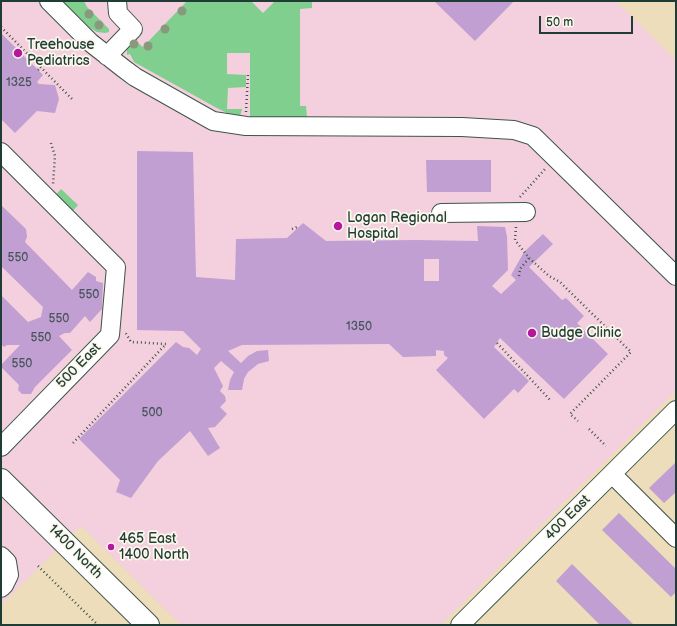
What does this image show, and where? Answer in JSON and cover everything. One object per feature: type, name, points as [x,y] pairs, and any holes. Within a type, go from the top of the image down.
[{"type":"main road","name":"1400 North","points":[[1,480],[148,625]]},
{"type":"street","points":[[49,1],[91,43],[135,77],[213,121],[246,126],[416,126],[484,128],[514,130],[533,136],[676,276]]},
{"type":"street","points":[[107,56],[133,29],[118,13],[117,1]]},
{"type":"street","name":"500 East","points":[[1,152],[116,267],[110,335],[1,447]]},
{"type":"street","points":[[441,213],[521,212]]},
{"type":"street","name":"400 East","points":[[466,623],[676,410]]},
{"type":"street","points":[[612,474],[676,538]]},
{"type":"street","points":[[1,556],[7,562],[9,575],[1,588]]},
{"type":"path","points":[[1,27],[74,101]]},
{"type":"path","points":[[38,70],[41,67]]},
{"type":"path","points":[[246,110],[248,75]]},
{"type":"path","points":[[51,143],[55,156],[53,185]]},
{"type":"path","points":[[544,164],[548,167],[517,200],[521,212],[515,240],[529,258],[549,276],[560,282],[631,352],[570,414],[578,421]]},
{"type":"path","points":[[292,229],[298,227]]},
{"type":"path","points":[[520,276],[520,269],[529,258]]},
{"type":"path","points":[[73,443],[166,344],[131,342],[122,326],[111,324]]},
{"type":"path","points":[[497,343],[551,401]]},
{"type":"path","points":[[588,429],[606,446]]},
{"type":"path","points":[[38,566],[98,625]]},
{"type":"shaded area","name":"Logan Regional Hospital","points":[[1,1],[616,1],[676,60],[676,391],[441,625],[181,625],[81,526],[1,605]]},
{"type":"green space","points":[[62,1],[84,1],[87,7],[109,29],[109,32],[97,32],[90,28]]},
{"type":"green space","points":[[187,1],[251,1],[263,13],[275,1],[312,1],[312,8],[300,9],[300,106],[306,106],[307,117],[250,117],[250,53],[227,53],[227,74],[246,75],[246,87],[228,88],[227,109],[242,109],[240,116],[227,113],[215,107],[134,62],[130,54],[127,55],[127,47],[133,39],[143,47]]},
{"type":"green space","points":[[61,189],[78,205],[71,213],[54,197]]},
{"type":"building","points":[[434,1],[514,1],[475,41]]},
{"type":"building","points":[[1,33],[43,75],[37,82],[39,84],[55,85],[59,99],[55,113],[37,111],[15,133],[1,119]]},
{"type":"building","points":[[137,151],[193,152],[196,277],[235,280],[236,239],[287,238],[303,223],[326,241],[478,241],[477,226],[505,227],[507,237],[508,270],[492,286],[501,294],[516,280],[511,275],[524,252],[543,234],[553,244],[529,267],[562,300],[566,298],[584,316],[577,323],[608,354],[564,399],[500,338],[494,347],[529,381],[518,393],[514,389],[484,419],[436,370],[448,358],[444,355],[444,351],[436,350],[436,356],[403,357],[389,344],[242,345],[228,351],[241,363],[248,356],[257,351],[268,350],[269,361],[258,364],[248,372],[244,379],[242,390],[228,390],[230,380],[234,372],[221,361],[214,368],[223,386],[220,391],[225,396],[226,401],[220,407],[227,414],[215,427],[208,428],[220,448],[208,456],[190,431],[158,461],[131,498],[116,492],[120,480],[79,439],[176,342],[183,347],[189,348],[197,355],[201,349],[183,331],[137,330]],"holes":[[[424,259],[439,259],[439,281],[424,281]]]},
{"type":"building","points":[[426,160],[491,160],[491,192],[427,192]]},
{"type":"building","points":[[1,205],[26,229],[27,237],[25,242],[72,290],[88,272],[96,277],[96,281],[103,283],[102,309],[90,322],[85,316],[70,333],[65,333],[59,336],[72,350],[35,387],[31,394],[22,394],[18,390],[19,385],[1,367],[1,365],[20,345],[7,345],[4,347],[1,344],[1,295],[28,322],[41,317],[43,307],[1,266]]},
{"type":"building","points":[[675,463],[676,492],[664,503],[649,488]]},
{"type":"building","points":[[619,513],[676,569],[676,592],[671,597],[602,530]]},
{"type":"building","points":[[572,564],[634,625],[600,625],[556,581]]},
{"type":"place","name":"Treehouse Pediatrics","points":[[18,53]]},
{"type":"place","name":"Logan Regional Hospital","points":[[338,226]]},
{"type":"place","name":"Budge Clinic","points":[[532,333]]},
{"type":"place","name":"465 East 1400 North","points":[[111,547]]}]
